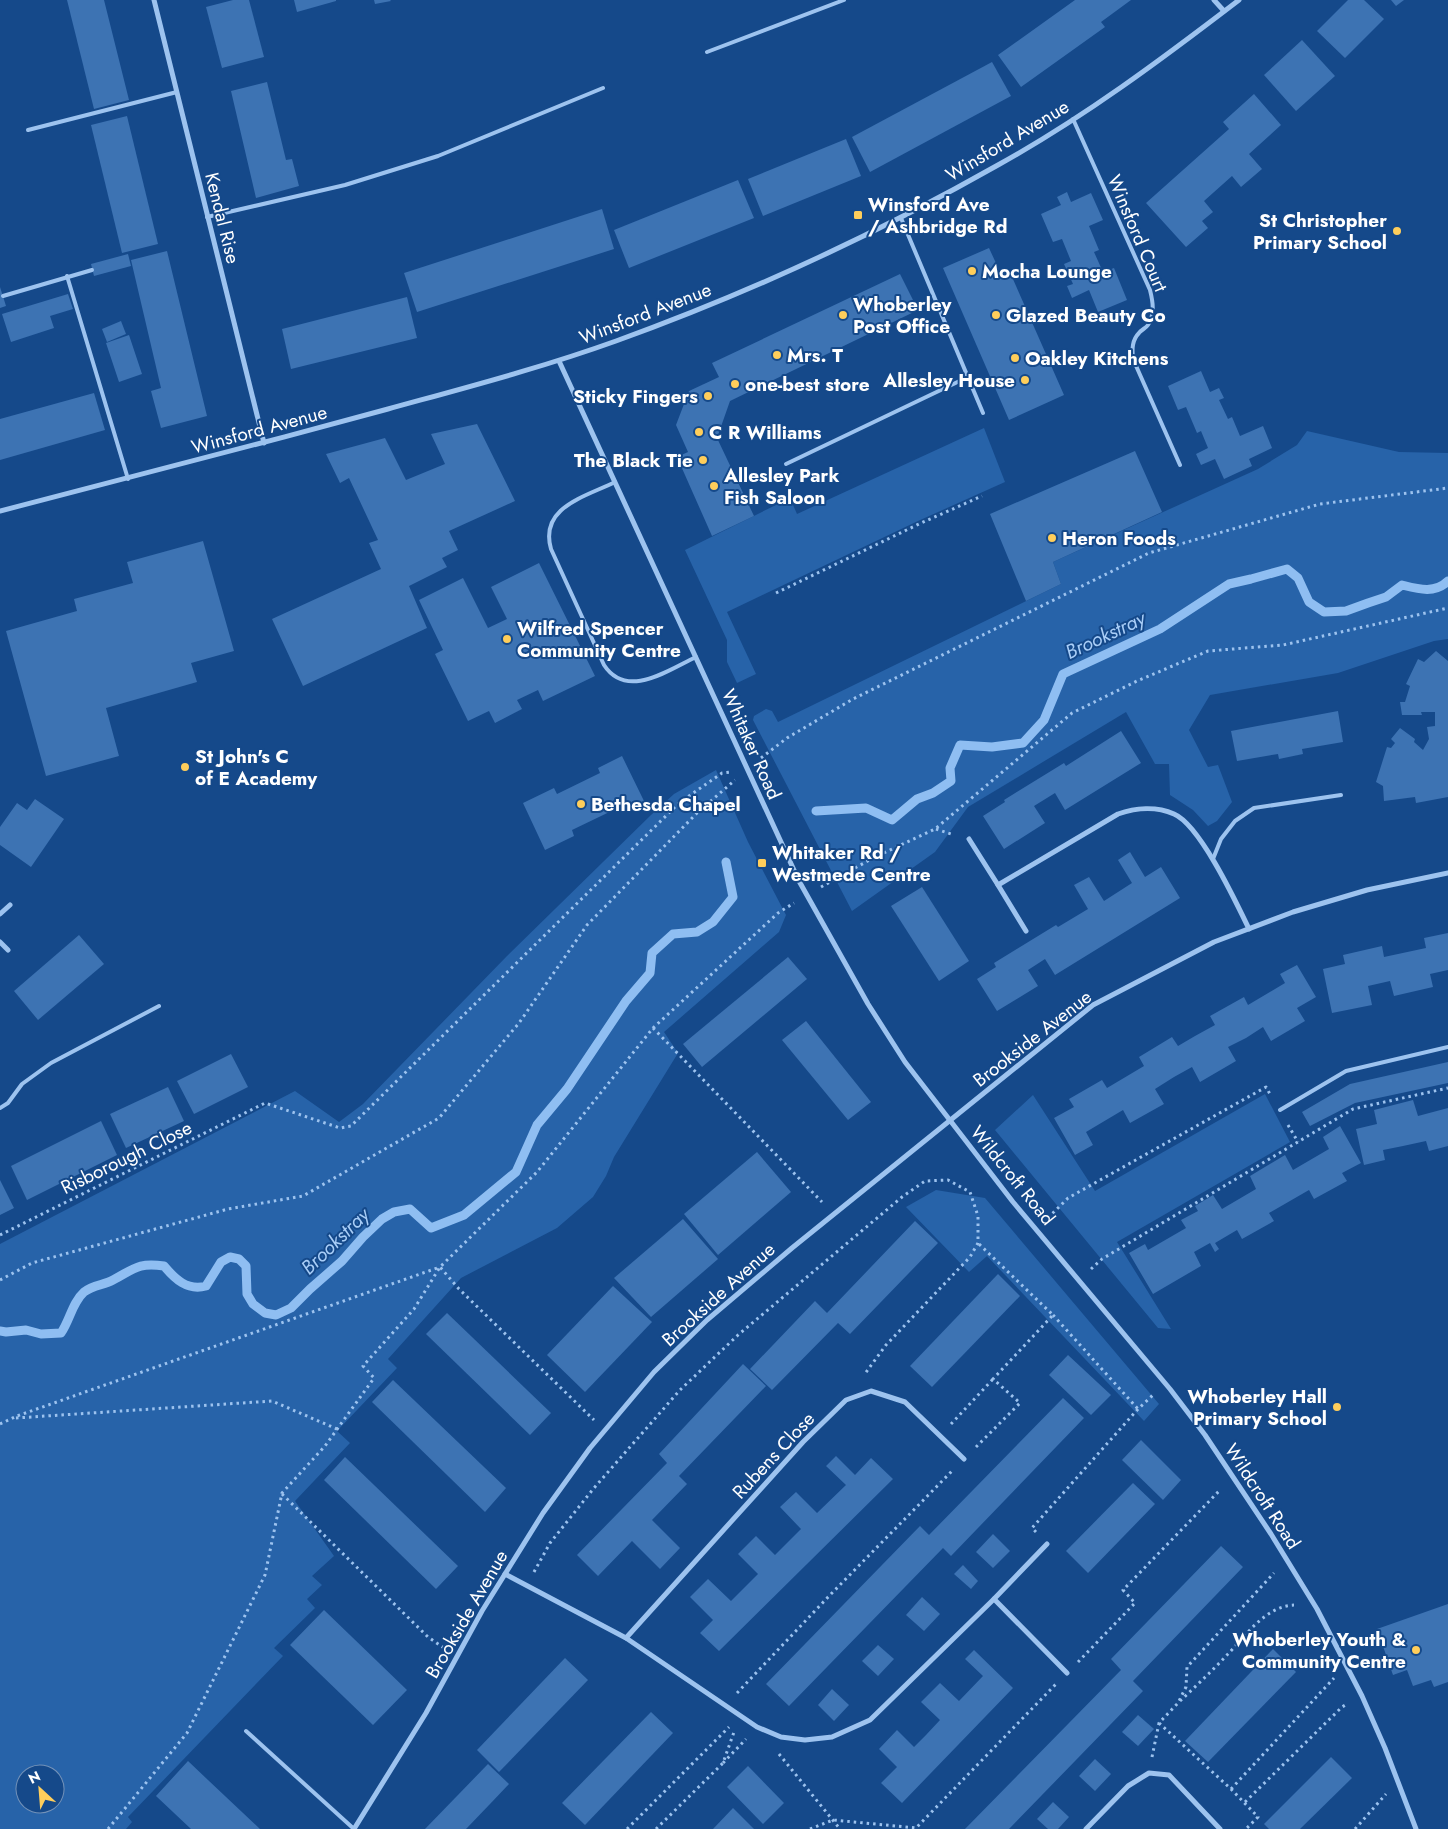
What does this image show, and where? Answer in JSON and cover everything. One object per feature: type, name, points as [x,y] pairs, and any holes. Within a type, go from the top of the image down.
[{"type":"street","name":"Kendal Rise","points":[[154,0],[264,443]]},
{"type":"street","points":[[1214,0],[1224,11]]},
{"type":"street","name":"Winsford Avenue","points":[[0,511],[128,479],[468,388],[559,361],[625,338],[743,291],[901,218],[1000,164],[1073,119],[1153,65],[1239,0]]},
{"type":"street","name":"Whitaker Road","points":[[559,361],[762,804],[807,895],[868,1004],[906,1062],[950,1121]]},
{"type":"street","points":[[998,885],[1118,814],[1135,808],[1156,810],[1174,814],[1186,822],[1212,860],[1250,929]]},
{"type":"street","points":[[969,839],[1026,931]]},
{"type":"street","name":"Brookside Avenue","points":[[354,1829],[426,1713],[482,1611],[543,1513],[604,1431],[654,1372],[707,1320],[792,1248],[833,1217],[1093,1005],[1214,942],[1293,912],[1367,890],[1448,873]]},
{"type":"street","points":[[0,914],[10,905]]},
{"type":"street","points":[[0,942],[8,950]]},
{"type":"street","name":"Wildcroft Road","points":[[950,1121],[1013,1202],[1165,1384],[1205,1435],[1317,1609],[1362,1696],[1416,1829]]},
{"type":"street","name":"Rubens Close","points":[[626,1638],[803,1442],[846,1400],[871,1392],[904,1402],[964,1459]]},
{"type":"street","points":[[505,1574],[626,1638],[757,1727],[781,1737],[805,1740],[832,1737],[870,1720],[994,1599],[1047,1544]]},
{"type":"street","points":[[994,1599],[1067,1673]]},
{"type":"street","points":[[1086,1829],[1128,1786],[1149,1773],[1169,1775],[1220,1829]]},
{"type":"lane","points":[[707,52],[844,0]]},
{"type":"lane","points":[[207,217],[344,185],[438,156],[603,88]]},
{"type":"lane","points":[[28,130],[176,92]]},
{"type":"lane","name":"Winsford Court","points":[[1073,119],[1150,290],[1153,302],[1152,313],[1148,325],[1136,335],[1132,346],[1133,359],[1180,465]]},
{"type":"lane","points":[[901,218],[983,413]]},
{"type":"lane","points":[[3,296],[92,270]]},
{"type":"lane","points":[[67,276],[128,479]]},
{"type":"lane","points":[[786,464],[968,377]]},
{"type":"lane","points":[[615,482],[569,504],[559,511],[553,518],[548,539],[600,656],[609,672],[616,678],[624,682],[633,683],[651,678],[696,657]]},
{"type":"lane","points":[[1212,860],[1222,840],[1235,821],[1254,808],[1340,795]]},
{"type":"lane","points":[[0,1108],[8,1103],[22,1084],[51,1063],[159,1006]]},
{"type":"lane","points":[[1280,1110],[1346,1071],[1448,1048]]},
{"type":"lane","points":[[246,1731],[354,1829]]},
{"type":"path","points":[[0,1280],[32,1263],[228,1209],[303,1196],[439,1118],[518,1022],[588,925],[698,813],[747,768],[787,738],[853,699],[1149,553],[1320,504],[1448,488]]},
{"type":"path","points":[[776,593],[919,524],[982,496]]},
{"type":"path","points":[[108,1829],[187,1733],[265,1575],[282,1493],[325,1446],[374,1378],[363,1366],[414,1309],[440,1267],[537,1172],[653,1028],[778,913],[874,858],[935,829],[1072,713],[1138,681],[1208,651],[1284,645],[1448,608]]},
{"type":"path","name":"Risborough Close","points":[[0,1235],[265,1103],[340,1128],[351,1126],[679,803],[722,773],[747,768]]},
{"type":"path","points":[[653,1028],[818,1196],[833,1217]]},
{"type":"path","points":[[1037,1230],[1068,1198],[1266,1087],[1298,1142]]},
{"type":"path","points":[[1079,1280],[1102,1259],[1353,1109],[1448,1088]]},
{"type":"path","points":[[527,1585],[550,1543],[594,1488],[680,1390],[738,1334],[902,1197],[925,1181],[948,1180],[970,1192],[978,1216],[978,1244],[970,1256],[886,1345],[846,1400]]},
{"type":"path","points":[[978,1244],[1053,1316],[1138,1409]]},
{"type":"path","points":[[0,1424],[440,1267]]},
{"type":"path","points":[[440,1267],[459,1289],[604,1431]]},
{"type":"path","points":[[940,1435],[1053,1316]]},
{"type":"path","points":[[726,1705],[830,1595],[1020,1403],[994,1379]]},
{"type":"path","points":[[1047,1544],[1032,1528],[1138,1409],[1165,1384]]},
{"type":"path","points":[[13,1418],[272,1401],[337,1430]]},
{"type":"path","points":[[810,1829],[833,1820],[916,1828],[1135,1603],[1123,1590],[1232,1477]]},
{"type":"path","points":[[282,1493],[428,1637],[457,1657]]},
{"type":"path","points":[[1178,1703],[1186,1687],[1187,1667],[1287,1560]]},
{"type":"path","points":[[1149,1773],[1159,1723],[1229,1654],[1255,1624],[1272,1612],[1291,1605],[1317,1609]]},
{"type":"path","points":[[1231,1789],[1331,1680],[1348,1669]]},
{"type":"path","points":[[1245,1802],[1342,1707],[1362,1696]]},
{"type":"path","points":[[723,1763],[740,1716]]},
{"type":"path","points":[[627,1829],[740,1716]]},
{"type":"path","points":[[1159,1723],[1245,1802],[1258,1817],[1246,1829]]},
{"type":"path","points":[[656,1829],[757,1727],[840,1829]]},
{"type":"path","points":[[1355,1829],[1384,1794],[1400,1787]]},
{"type":"shaded area","points":[[984,428],[1005,482],[918,521],[727,612],[756,674],[737,683],[727,662],[727,640],[685,550],[790,498],[797,514]]},
{"type":"shaded area","points":[[1307,431],[1399,452],[1448,453],[1448,639],[1434,641],[1338,673],[1210,695],[1189,730],[1208,767],[1218,765],[1232,802],[1217,821],[1208,826],[1193,810],[1170,795],[1169,764],[1155,764],[1126,712],[968,807],[935,852],[852,911],[753,720],[754,716],[766,709],[772,711],[778,722],[1061,584],[1053,562],[1258,469],[1297,445]]},
{"type":"shaded area","points":[[716,770],[748,842],[786,915],[779,932],[664,1032],[678,1053],[614,1157],[606,1176],[593,1197],[557,1228],[461,1278],[388,1359],[397,1368],[337,1431],[350,1443],[295,1501],[334,1556],[312,1576],[322,1585],[307,1599],[315,1608],[274,1648],[283,1656],[128,1817],[132,1822],[126,1829],[0,1829],[0,1244],[295,1091],[339,1122],[363,1104],[507,956],[674,794]]},
{"type":"shaded area","points":[[1265,1094],[1290,1142],[1117,1242],[1171,1329],[1158,1328],[995,1130],[1033,1095],[1095,1191]]},
{"type":"shaded area","points":[[936,1190],[985,1198],[1159,1404],[1144,1421],[987,1256],[969,1272],[906,1207]]},
{"type":"building","points":[[67,0],[104,0],[129,100],[94,109]]},
{"type":"building","points":[[233,0],[249,0],[264,57],[222,68],[206,7]]},
{"type":"building","points":[[294,0],[336,0],[336,1],[297,12]]},
{"type":"building","points":[[374,0],[390,0],[391,1],[375,4]]},
{"type":"building","points":[[1075,0],[1131,0],[1101,22],[1105,27],[1021,87],[998,55]]},
{"type":"building","points":[[1348,0],[1364,0],[1384,19],[1345,58],[1317,31]]},
{"type":"building","points":[[1391,0],[1404,0],[1396,6]]},
{"type":"building","points":[[1302,40],[1335,76],[1296,111],[1264,75]]},
{"type":"building","points":[[992,62],[1011,96],[870,172],[852,137]]},
{"type":"building","points":[[267,82],[286,160],[292,159],[299,186],[256,198],[231,91]]},
{"type":"building","points":[[1254,94],[1281,125],[1249,154],[1262,169],[1241,187],[1232,176],[1204,201],[1213,212],[1202,221],[1208,228],[1186,247],[1146,203],[1229,129],[1223,122]]},
{"type":"building","points":[[127,116],[158,244],[122,253],[91,125]]},
{"type":"building","points":[[846,139],[861,176],[763,216],[748,179]]},
{"type":"building","points":[[738,180],[754,218],[629,268],[614,230]]},
{"type":"building","points":[[1067,192],[1071,202],[1091,193],[1103,220],[1089,226],[1099,250],[1094,252],[1103,272],[1114,268],[1127,300],[1098,312],[1089,290],[1072,298],[1067,286],[1073,284],[1064,264],[1071,261],[1062,239],[1053,242],[1041,214],[1061,205],[1057,197]]},
{"type":"building","points":[[602,209],[614,249],[417,312],[404,273]]},
{"type":"building","points":[[989,248],[1001,274],[1009,270],[1064,395],[1009,420],[943,268]]},
{"type":"building","points":[[167,251],[207,416],[161,428],[151,391],[161,388],[131,260]]},
{"type":"building","points":[[128,254],[131,266],[94,276],[91,264]]},
{"type":"building","points":[[900,274],[918,310],[730,401],[717,438],[754,516],[712,536],[677,457],[688,452],[676,425],[689,391],[719,377],[712,363]]},
{"type":"building","points":[[0,287],[6,306],[0,308]]},
{"type":"building","points":[[68,294],[73,309],[50,316],[54,328],[11,342],[2,314]]},
{"type":"building","points":[[407,297],[417,338],[291,369],[282,329]]},
{"type":"building","points":[[121,321],[126,334],[107,342],[102,329]]},
{"type":"building","points":[[129,335],[142,374],[119,382],[106,343]]},
{"type":"building","points":[[1201,371],[1210,392],[1219,388],[1224,398],[1219,400],[1228,419],[1232,417],[1240,436],[1263,426],[1272,448],[1249,459],[1252,466],[1224,479],[1215,459],[1201,465],[1196,454],[1208,448],[1201,431],[1197,433],[1186,407],[1178,410],[1168,386]]},
{"type":"building","points":[[94,393],[105,430],[0,460],[0,419]]},
{"type":"building","points":[[477,424],[515,501],[449,531],[458,550],[442,558],[447,567],[409,586],[427,628],[303,686],[272,619],[381,569],[369,543],[378,540],[349,478],[340,483],[326,454],[385,438],[406,480],[445,464],[431,434]]},
{"type":"building","name":"Heron Foods","points":[[1135,451],[1162,512],[1053,562],[1061,584],[1026,601],[990,514]]},
{"type":"building","points":[[203,541],[234,651],[191,663],[197,682],[106,708],[119,756],[46,776],[6,631],[77,611],[74,599],[133,583],[127,562]]},
{"type":"building","name":"Wilfred Spencer Community Centre","points":[[539,563],[595,676],[543,701],[538,690],[517,700],[522,709],[495,723],[489,711],[468,721],[435,654],[443,650],[419,600],[463,578],[488,628],[507,619],[491,587]]},
{"type":"building","points":[[1436,651],[1448,661],[1448,797],[1416,803],[1415,797],[1384,801],[1383,786],[1376,782],[1387,747],[1391,748],[1395,743],[1391,739],[1400,728],[1415,739],[1414,742],[1423,750],[1429,739],[1427,727],[1435,726],[1435,712],[1421,712],[1422,715],[1402,715],[1400,702],[1405,702],[1410,686],[1406,684],[1418,659],[1424,662]]},
{"type":"building","points":[[1338,711],[1343,742],[1302,749],[1303,754],[1279,759],[1278,754],[1237,761],[1231,731]]},
{"type":"building","points":[[1121,731],[1141,763],[1065,810],[1055,793],[1034,806],[1045,823],[1004,849],[983,816],[1005,802],[1004,800],[1064,763],[1066,766]]},
{"type":"building","name":"Bethesda Chapel","points":[[622,756],[644,801],[628,808],[626,804],[572,830],[574,836],[545,850],[523,803],[554,788],[557,794],[600,773],[598,768]]},
{"type":"building","points":[[35,799],[64,819],[31,867],[0,845],[0,827],[17,803],[27,810]]},
{"type":"building","points":[[1130,852],[1145,877],[1161,867],[1180,898],[1055,975],[1045,959],[1028,970],[1038,986],[997,1011],[977,979],[996,967],[994,963],[1056,925],[1058,927],[1088,909],[1074,885],[1089,877],[1104,901],[1132,883],[1118,860]]},
{"type":"building","points":[[922,887],[969,961],[939,981],[891,906]]},
{"type":"building","points":[[1448,933],[1448,970],[1430,974],[1433,987],[1394,996],[1390,981],[1368,986],[1372,1005],[1332,1013],[1323,969],[1345,964],[1343,955],[1382,946],[1384,957],[1426,948],[1424,938]]},
{"type":"building","points":[[79,935],[104,964],[38,1020],[14,991]]},
{"type":"building","points":[[788,957],[807,979],[702,1067],[683,1044]]},
{"type":"building","points":[[1297,965],[1316,997],[1297,1008],[1305,1021],[1271,1041],[1263,1027],[1228,1047],[1236,1061],[1200,1082],[1192,1067],[1174,1077],[1155,1089],[1164,1104],[1130,1123],[1123,1110],[1086,1132],[1093,1145],[1075,1155],[1054,1118],[1074,1107],[1069,1099],[1102,1080],[1107,1088],[1144,1066],[1139,1057],[1172,1037],[1178,1046],[1215,1025],[1210,1016],[1244,997],[1248,1005],[1285,983],[1280,974]]},
{"type":"building","points":[[806,1021],[871,1102],[848,1120],[782,1040]]},
{"type":"building","points":[[231,1054],[248,1087],[194,1114],[177,1081]]},
{"type":"building","points":[[1448,1062],[1448,1083],[1355,1103],[1310,1126],[1302,1112],[1350,1084]]},
{"type":"building","points":[[168,1087],[184,1121],[126,1148],[110,1114]]},
{"type":"building","points":[[1413,1100],[1418,1116],[1448,1108],[1448,1146],[1429,1151],[1426,1141],[1383,1150],[1385,1160],[1364,1165],[1356,1129],[1377,1124],[1374,1110]]},
{"type":"building","points":[[101,1121],[117,1155],[27,1200],[11,1166]]},
{"type":"building","points":[[1340,1126],[1361,1163],[1342,1173],[1347,1181],[1314,1199],[1309,1190],[1269,1213],[1274,1221],[1242,1239],[1237,1230],[1215,1243],[1219,1249],[1215,1252],[1210,1243],[1194,1252],[1201,1266],[1153,1294],[1129,1253],[1145,1244],[1148,1250],[1186,1228],[1181,1220],[1198,1211],[1195,1206],[1213,1195],[1222,1209],[1256,1189],[1250,1176],[1285,1155],[1293,1170],[1329,1149],[1323,1137]]},
{"type":"building","points":[[757,1152],[791,1192],[718,1255],[684,1214]]},
{"type":"building","points":[[0,1180],[14,1208],[0,1215]]},
{"type":"building","points":[[683,1219],[718,1259],[651,1317],[614,1278]]},
{"type":"building","points":[[915,1221],[938,1243],[850,1334],[838,1323],[772,1390],[750,1369],[815,1301],[827,1313]]},
{"type":"building","points":[[998,1274],[1020,1296],[932,1387],[910,1366]]},
{"type":"building","points":[[613,1286],[652,1322],[585,1392],[547,1355]]},
{"type":"building","points":[[447,1313],[551,1413],[530,1435],[426,1334]]},
{"type":"building","points":[[1068,1355],[1111,1395],[1091,1415],[1049,1375]]},
{"type":"building","points":[[743,1364],[766,1386],[679,1476],[687,1484],[652,1520],[680,1548],[660,1569],[632,1541],[598,1576],[577,1555],[667,1463],[659,1454]]},
{"type":"building","points":[[393,1380],[506,1488],[485,1512],[372,1402]]},
{"type":"building","points":[[1063,1398],[1084,1418],[951,1556],[943,1548],[789,1706],[766,1684],[920,1526],[929,1535]]},
{"type":"building","points":[[1141,1440],[1181,1480],[1163,1500],[1122,1460]]},
{"type":"building","points":[[836,1456],[855,1475],[871,1458],[893,1479],[719,1651],[700,1633],[713,1620],[690,1597],[708,1579],[731,1601],[758,1574],[738,1554],[756,1536],[775,1555],[801,1529],[780,1507],[796,1492],[817,1513],[846,1485],[826,1466]]},
{"type":"building","points":[[345,1457],[458,1566],[436,1589],[324,1480]]},
{"type":"building","points":[[1133,1483],[1155,1504],[1088,1573],[1066,1551]]},
{"type":"building","points":[[993,1534],[1010,1551],[993,1568],[976,1552]]},
{"type":"building","points":[[1221,1546],[1243,1567],[1133,1681],[1143,1691],[1009,1829],[965,1829],[1121,1670],[1111,1659]]},
{"type":"building","points":[[963,1565],[978,1581],[971,1589],[954,1574]]},
{"type":"building","points":[[922,1597],[940,1614],[924,1631],[906,1615]]},
{"type":"building","name":"Whoberley Youth & Community Centre","points":[[1448,1604],[1448,1682],[1434,1687],[1431,1680],[1413,1686],[1407,1670],[1393,1675],[1377,1629]]},
{"type":"building","points":[[324,1610],[407,1690],[373,1725],[290,1645]]},
{"type":"building","points":[[878,1645],[894,1659],[878,1676],[862,1661]]},
{"type":"building","points":[[1273,1649],[1296,1672],[1208,1762],[1185,1741]]},
{"type":"building","points":[[974,1650],[1013,1688],[902,1803],[881,1783],[897,1767],[879,1749],[897,1730],[914,1747],[940,1720],[921,1702],[940,1683],[959,1701],[983,1676],[965,1659]]},
{"type":"building","points":[[565,1658],[588,1680],[499,1772],[477,1750]]},
{"type":"building","points":[[832,1689],[849,1705],[834,1721],[818,1705]]},
{"type":"building","points":[[651,1712],[673,1733],[585,1825],[562,1803]]},
{"type":"building","points":[[1138,1715],[1154,1729],[1138,1746],[1122,1732]]},
{"type":"building","points":[[1331,1757],[1352,1778],[1300,1829],[1269,1829],[1264,1824]]},
{"type":"building","points":[[1095,1759],[1111,1774],[1095,1791],[1079,1776]]},
{"type":"building","points":[[188,1761],[260,1829],[191,1829],[156,1796]]},
{"type":"building","points":[[488,1764],[509,1784],[466,1829],[425,1829]]},
{"type":"building","points":[[748,1766],[784,1803],[763,1824],[727,1787]]},
{"type":"building","points":[[1053,1802],[1069,1817],[1058,1829],[1048,1829],[1037,1819]]},
{"type":"building","points":[[733,1808],[754,1829],[713,1829]]},
{"type":"waterway","name":"Brookstray","points":[[816,811],[866,808],[892,820],[917,799],[933,793],[951,781],[950,768],[960,745],[992,747],[1023,743],[1044,720],[1063,674],[1160,629],[1229,584],[1287,569],[1298,578],[1309,602],[1324,612],[1346,611],[1386,597],[1402,585],[1420,589],[1432,589],[1438,588],[1448,581]]},
{"type":"waterway","name":"Brookstray","points":[[0,1331],[26,1330],[41,1334],[61,1333],[77,1301],[84,1292],[110,1282],[137,1267],[148,1265],[164,1266],[182,1283],[199,1287],[206,1286],[221,1262],[230,1257],[239,1259],[246,1266],[247,1294],[253,1304],[265,1313],[276,1315],[291,1308],[342,1261],[382,1219],[394,1212],[410,1209],[431,1228],[464,1215],[516,1172],[537,1125],[567,1089],[626,1001],[650,973],[652,953],[673,934],[697,932],[713,922],[733,897],[726,862]]},
{"type":"place","name":"Winsford Ave / Ashbridge Rd","points":[[858,215]]},
{"type":"place","name":"St Christopher Primary School","points":[[1397,231]]},
{"type":"place","name":"Mocha Lounge","points":[[972,271]]},
{"type":"place","name":"Whoberley Post Office","points":[[843,315]]},
{"type":"place","name":"Glazed Beauty Co","points":[[996,315]]},
{"type":"place","name":"Mrs. T","points":[[777,355]]},
{"type":"place","name":"Oakley Kitchens","points":[[1015,358]]},
{"type":"place","name":"Allesley House","points":[[1025,380]]},
{"type":"place","name":"one-best store","points":[[735,384]]},
{"type":"place","name":"Sticky Fingers","points":[[708,396]]},
{"type":"place","name":"C R Williams","points":[[699,432]]},
{"type":"place","name":"The Black Tie","points":[[703,460]]},
{"type":"place","name":"Allesley Park Fish Saloon","points":[[714,486]]},
{"type":"place","name":"Heron Foods","points":[[1052,538]]},
{"type":"place","name":"Wilfred Spencer Community Centre","points":[[507,639]]},
{"type":"place","name":"St John's C of E Academy","points":[[185,767]]},
{"type":"place","name":"Bethesda Chapel","points":[[581,804]]},
{"type":"place","name":"Whitaker Rd / Westmede Centre","points":[[762,863]]},
{"type":"place","name":"Whoberley Hall Primary School","points":[[1337,1407]]},
{"type":"place","name":"Whoberley Youth & Community Centre","points":[[1416,1650]]}]
